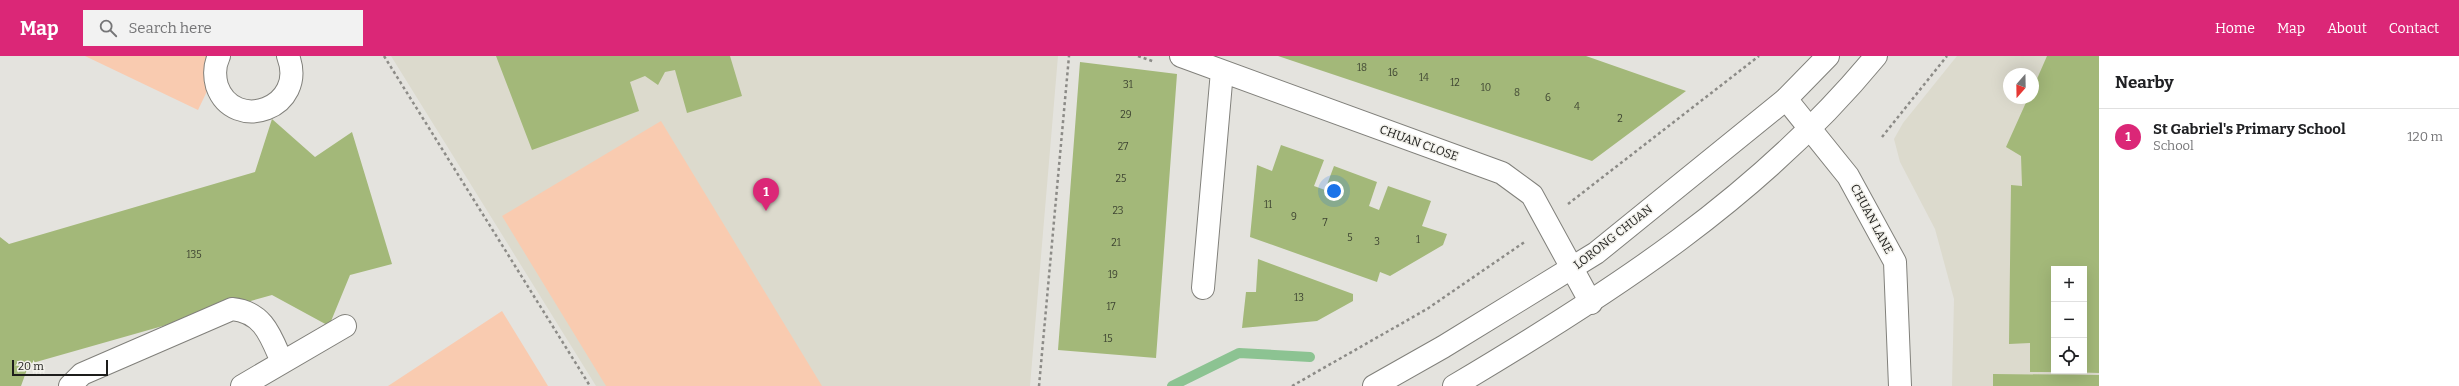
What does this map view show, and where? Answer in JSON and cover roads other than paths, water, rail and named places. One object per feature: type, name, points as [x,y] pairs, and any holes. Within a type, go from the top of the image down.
[{"type":"main road","points":[[219,56],[215,64],[215,80],[220,94],[231,104],[245,111],[260,111],[274,106],[286,95],[292,81],[292,66],[288,56]]},
{"type":"main road","name":"CHUAN CLOSE","points":[[1181,56],[1502,173],[1532,195],[1591,303]]},
{"type":"main road","name":"LORONG CHUAN","points":[[1374,386],[1572,269],[1596,252],[1786,99],[1828,56]]},
{"type":"main road","points":[[1454,386],[1591,303],[1668,249],[1717,212],[1772,166],[1841,99],[1876,56]]},
{"type":"main road","points":[[1203,288],[1222,71]]},
{"type":"main road","name":"CHUAN LANE","points":[[1786,99],[1848,176],[1894,262],[1900,386]]},
{"type":"main road","points":[[70,386],[82,374],[232,309],[244,310],[256,316],[268,332],[282,362]]},
{"type":"main road","points":[[242,386],[345,326]]},
{"type":"waterway","points":[[1172,386],[1239,353],[1310,357]]},
{"type":"place","name":"St Gabriel's Primary School","points":[[766,211]]}]
